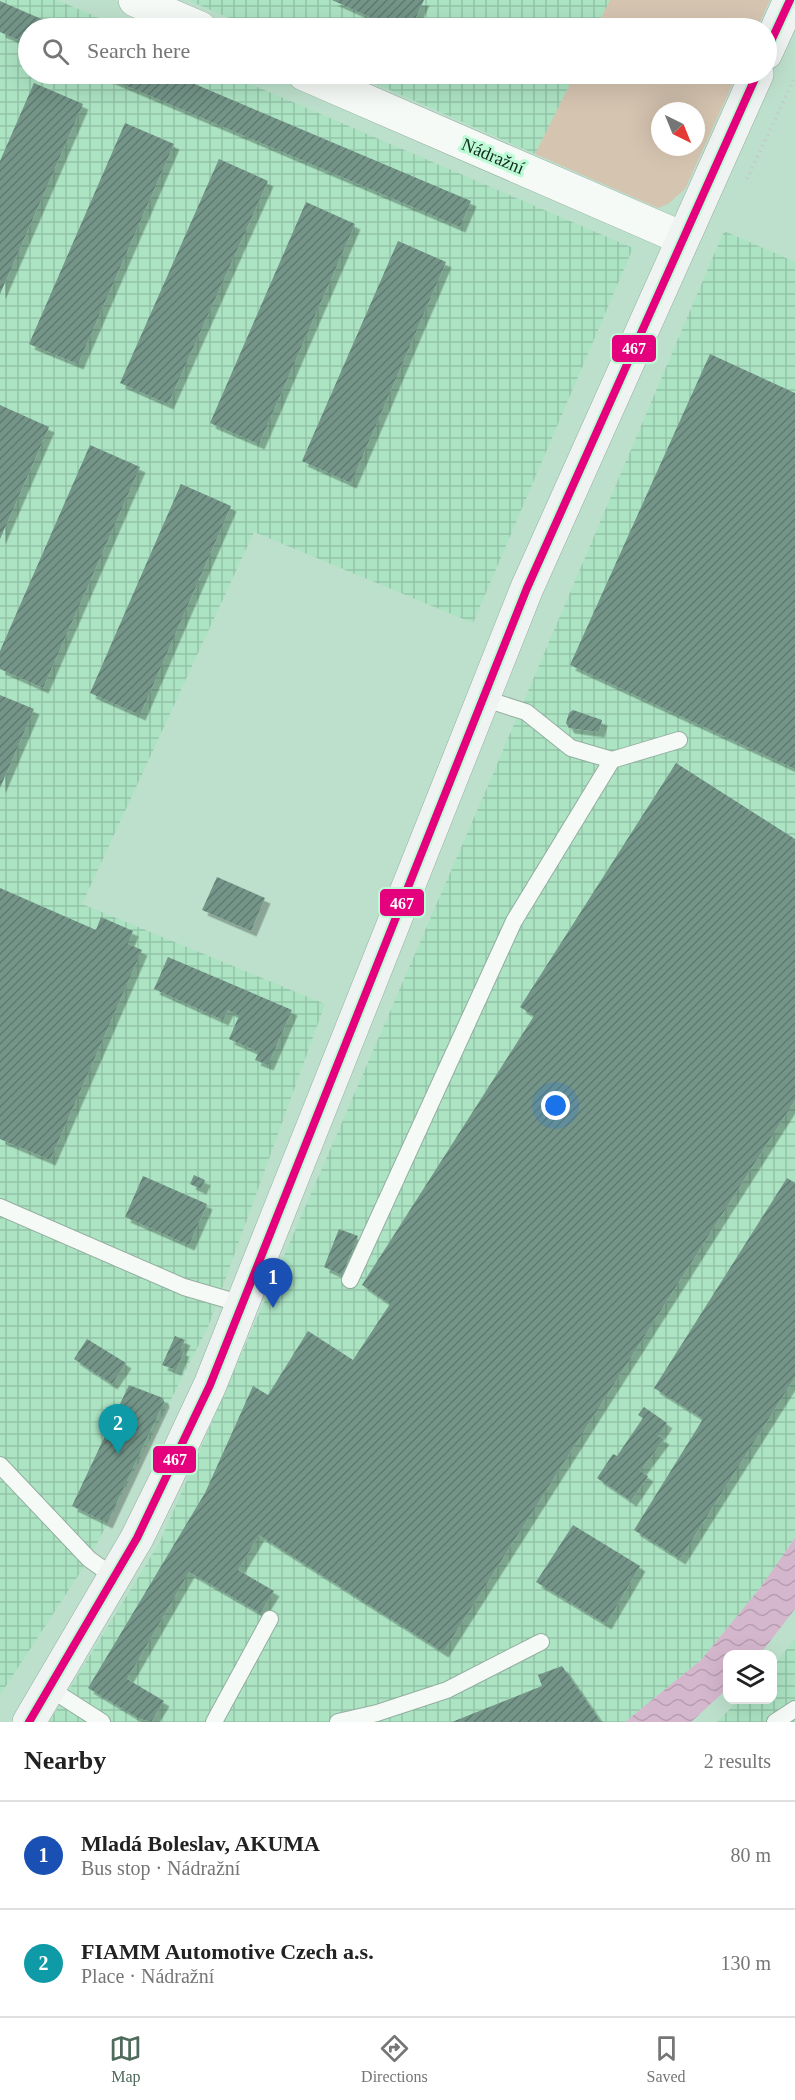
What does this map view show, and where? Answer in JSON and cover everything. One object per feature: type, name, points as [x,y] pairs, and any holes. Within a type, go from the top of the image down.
[{"type":"street","points":[[135,0],[177,18]]},
{"type":"street","points":[[777,29],[790,0]]},
{"type":"street","name":"Nádražní","points":[[327,84],[682,238]]},
{"type":"street","points":[[29,1722],[137,1538],[210,1385],[527,588],[752,84]]},
{"type":"lane","points":[[482,698],[526,712],[571,748],[612,760],[679,740]]},
{"type":"lane","points":[[350,1280],[514,921],[612,760]]},
{"type":"lane","points":[[0,1207],[184,1287],[242,1304]]},
{"type":"lane","points":[[0,1465],[89,1558],[114,1577]]},
{"type":"lane","points":[[214,1722],[270,1619]]},
{"type":"lane","points":[[338,1722],[377,1713],[447,1690],[541,1642]]},
{"type":"lane","points":[[49,1688],[102,1722]]},
{"type":"lane","points":[[774,1722],[795,1709]]},
{"type":"shaded area","points":[[0,0],[57,0],[99,18],[18,18],[18,84],[250,84],[633,248],[473,623],[254,532],[82,904],[325,1004],[208,1327],[89,1559],[0,1695]]},
{"type":"shaded area","points":[[188,0],[610,0],[601,18],[229,18]]},
{"type":"shaded area","points":[[610,0],[770,0],[762,18],[601,18]]},
{"type":"shaded area","points":[[377,84],[570,84],[535,154]]},
{"type":"shaded area","points":[[570,84],[732,84],[705,145],[705,102],[651,102],[651,156],[700,156],[685,189],[668,204],[658,208],[535,154]]},
{"type":"shaded area","points":[[724,231],[795,262],[795,1538],[760,1588],[701,1660],[625,1722],[49,1722],[160,1542],[486,790]]},
{"type":"shaded area","points":[[795,1639],[795,1722],[717,1722],[735,1704],[777,1704],[777,1661]]},
{"type":"water","points":[[795,1538],[795,1609],[763,1650],[723,1650],[723,1693],[691,1722],[625,1722],[701,1660],[760,1588]]},
{"type":"building","points":[[332,0],[424,0],[416,18],[372,18]]},
{"type":"building","points":[[0,1],[39,18],[18,18],[18,40],[0,32]]},
{"type":"building","points":[[34,84],[83,104],[0,294],[0,161]]},
{"type":"building","points":[[122,84],[195,84],[471,201],[460,227]]},
{"type":"building","points":[[125,123],[174,144],[78,364],[29,344]]},
{"type":"building","points":[[219,159],[268,181],[168,404],[120,383]]},
{"type":"building","points":[[306,202],[355,224],[259,444],[210,423]]},
{"type":"building","points":[[398,241],[446,262],[351,483],[302,461]]},
{"type":"building","points":[[710,354],[795,393],[795,769],[570,665]]},
{"type":"building","points":[[0,405],[49,427],[0,539]]},
{"type":"building","points":[[90,445],[140,467],[43,688],[0,669],[0,651]]},
{"type":"building","points":[[181,484],[231,506],[140,715],[90,693]]},
{"type":"building","points":[[0,695],[34,709],[0,788]]},
{"type":"building","points":[[573,710],[602,720],[599,732],[569,728],[566,723],[569,713]]},
{"type":"building","points":[[676,763],[795,839],[795,1100],[443,1652],[259,1535],[238,1570],[274,1591],[260,1613],[189,1572],[127,1679],[164,1701],[151,1722],[138,1718],[88,1688],[205,1493],[253,1386],[268,1395],[308,1331],[353,1360],[390,1304],[362,1285],[534,1016],[520,1007]]},
{"type":"building","points":[[217,877],[265,898],[251,931],[202,910]]},
{"type":"building","points":[[0,888],[96,930],[101,917],[133,931],[128,944],[142,950],[50,1160],[0,1139]]},
{"type":"building","points":[[168,957],[292,1010],[268,1065],[255,1060],[259,1052],[229,1039],[239,1016],[228,1010],[223,1020],[154,989]]},
{"type":"building","points":[[194,1175],[205,1180],[201,1189],[190,1184]]},
{"type":"building","points":[[143,1176],[207,1204],[189,1245],[125,1217]]},
{"type":"building","points":[[787,1178],[795,1183],[795,1377],[680,1559],[634,1530],[703,1419],[654,1388]]},
{"type":"building","points":[[339,1229],[358,1236],[342,1275],[324,1267]]},
{"type":"building","points":[[175,1336],[185,1340],[180,1350],[184,1351],[176,1370],[162,1365]]},
{"type":"building","points":[[87,1339],[126,1363],[112,1384],[74,1359]]},
{"type":"building","points":[[129,1385],[163,1398],[164,1402],[107,1523],[72,1506]]},
{"type":"building","points":[[644,1407],[667,1423],[658,1436],[664,1439],[640,1471],[648,1476],[631,1501],[597,1478],[613,1454],[617,1456],[643,1418],[638,1415]]},
{"type":"building","points":[[573,1525],[640,1566],[606,1624],[536,1582]]},
{"type":"building","points":[[562,1666],[601,1722],[452,1722],[542,1686],[538,1675]]},
{"type":"transit line","name":"467","points":[[777,28],[790,0]]},
{"type":"transit line","name":"467","points":[[29,1722],[137,1538],[210,1385],[527,588],[753,84]]},
{"type":"place","name":"Mladá Boleslav, AKUMA","points":[[273,1308]]},
{"type":"place","name":"FIAMM Automotive Czech a.s.","points":[[118,1454]]}]
